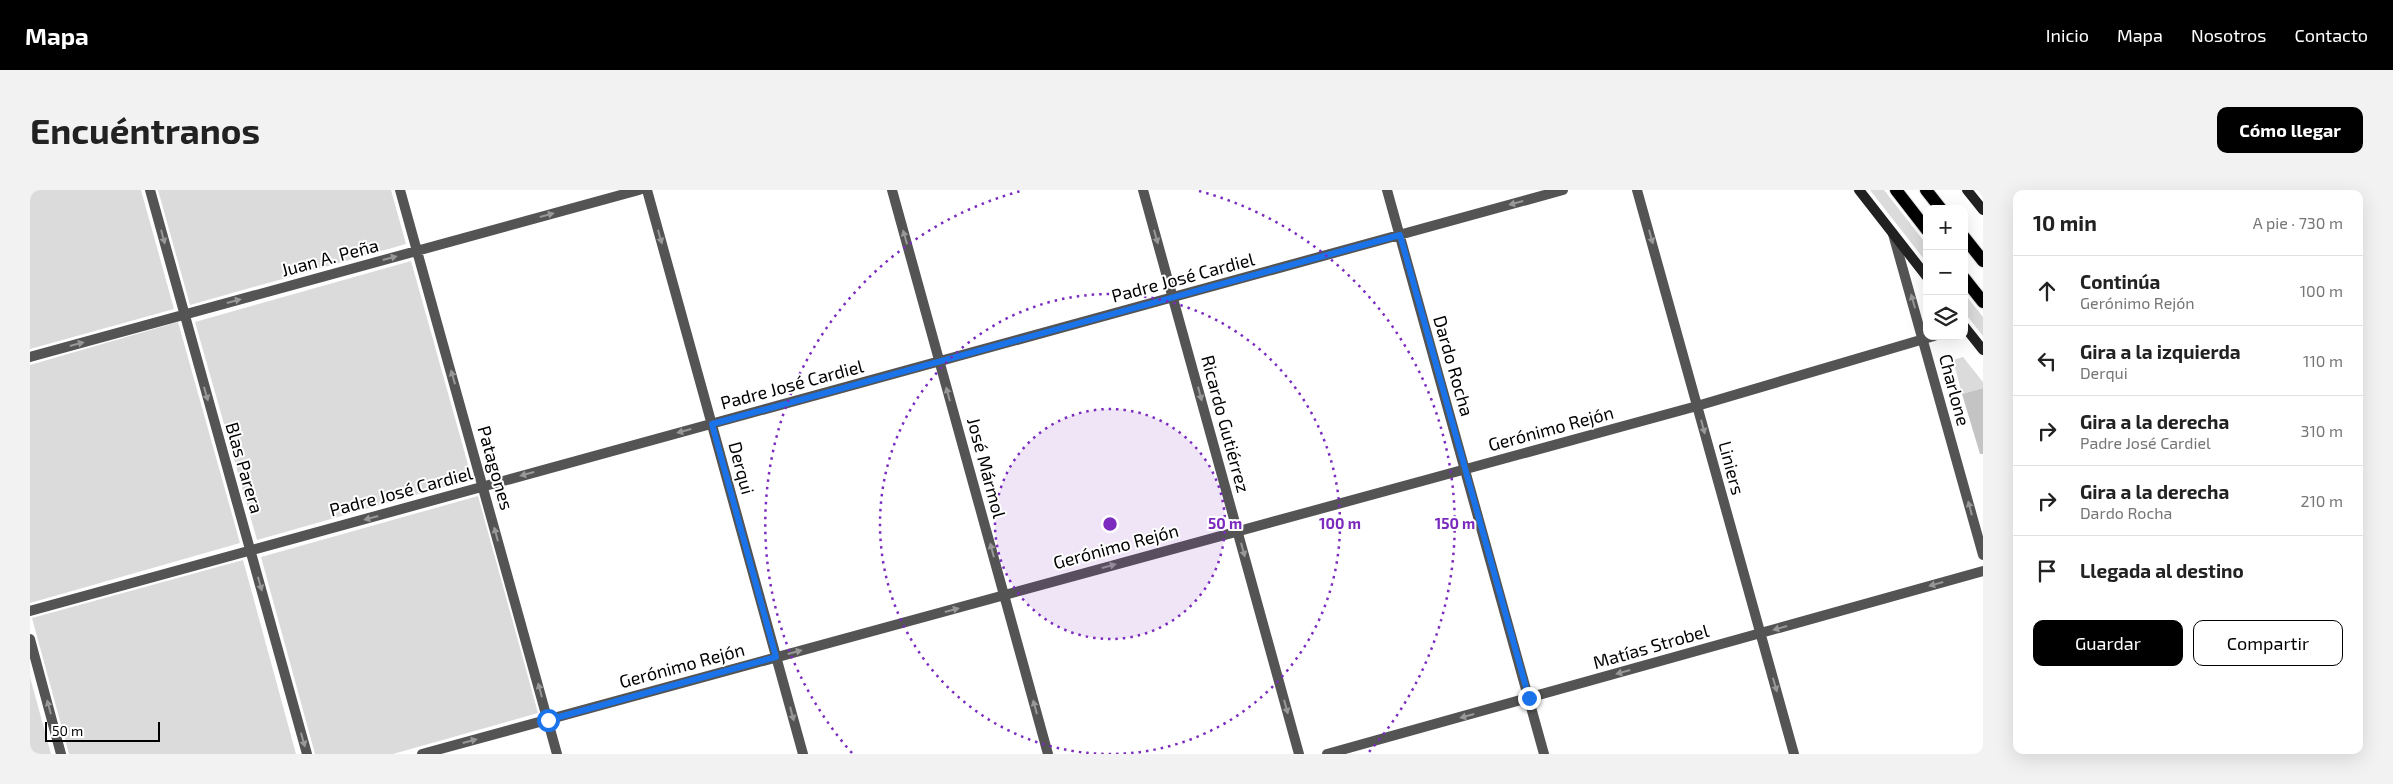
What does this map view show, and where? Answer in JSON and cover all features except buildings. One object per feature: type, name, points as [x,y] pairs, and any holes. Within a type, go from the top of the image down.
[{"type":"main road","points":[[1859,190],[1923,272]]},
{"type":"main road","points":[[1896,190],[1923,225]]},
{"type":"main road","points":[[1926,190],[1939,205]]},
{"type":"main road","points":[[1967,190],[1983,210]]},
{"type":"main road","points":[[1968,242],[1983,261]]},
{"type":"main road","points":[[1968,283],[1983,302]]},
{"type":"main road","points":[[1968,332],[1983,350]]},
{"type":"street","name":"Blas Parera","points":[[150,190],[307,754]]},
{"type":"street","name":"Patagones","points":[[400,190],[558,754]]},
{"type":"street","name":"Juan A. Peña","points":[[30,357],[639,190]]},
{"type":"street","name":"Derqui","points":[[647,190],[803,754]]},
{"type":"street","name":"José Mármol","points":[[892,190],[1048,754]]},
{"type":"street","name":"Ricardo Gutiérrez","points":[[1143,190],[1299,754]]},
{"type":"street","name":"Dardo Rocha","points":[[1387,190],[1544,754]]},
{"type":"street","name":"Padre José Cardiel","points":[[30,611],[1563,190]]},
{"type":"street","name":"Liniers","points":[[1638,190],[1794,754]]},
{"type":"street","name":"Charlone","points":[[1893,234],[1923,321]]},
{"type":"street","name":"Gerónimo Rejón","points":[[422,754],[1698,406],[1923,340]]},
{"type":"street","name":"Charlone","points":[[1929,340],[1983,555]]},
{"type":"street","name":"Matías Strobel","points":[[1327,754],[1983,571]]},
{"type":"street","points":[[30,639],[62,754]]},
{"type":"shaded area","points":[[30,190],[141,190],[174,309],[30,349]]},
{"type":"shaded area","points":[[158,190],[391,190],[406,244],[190,305]]},
{"type":"shaded area","points":[[1870,190],[1884,190],[1923,240],[1923,258]]},
{"type":"shaded area","points":[[411,261],[472,479],[257,540],[195,322]]},
{"type":"shaded area","points":[[1968,298],[1983,317],[1983,336],[1968,317]]},
{"type":"shaded area","points":[[178,322],[240,543],[30,603],[30,365]]},
{"type":"shaded area","points":[[1963,357],[1983,382],[1983,388],[1962,394],[1953,360]]},
{"type":"shaded area","points":[[478,496],[538,713],[393,754],[315,754],[261,557]]},
{"type":"shaded area","points":[[243,560],[296,754],[69,754],[32,618]]},
{"type":"shaded area","points":[[30,677],[51,754],[30,754]]},
{"type":"route","points":[[548,720],[776,657],[712,424],[1400,235],[1529,698]]}]
